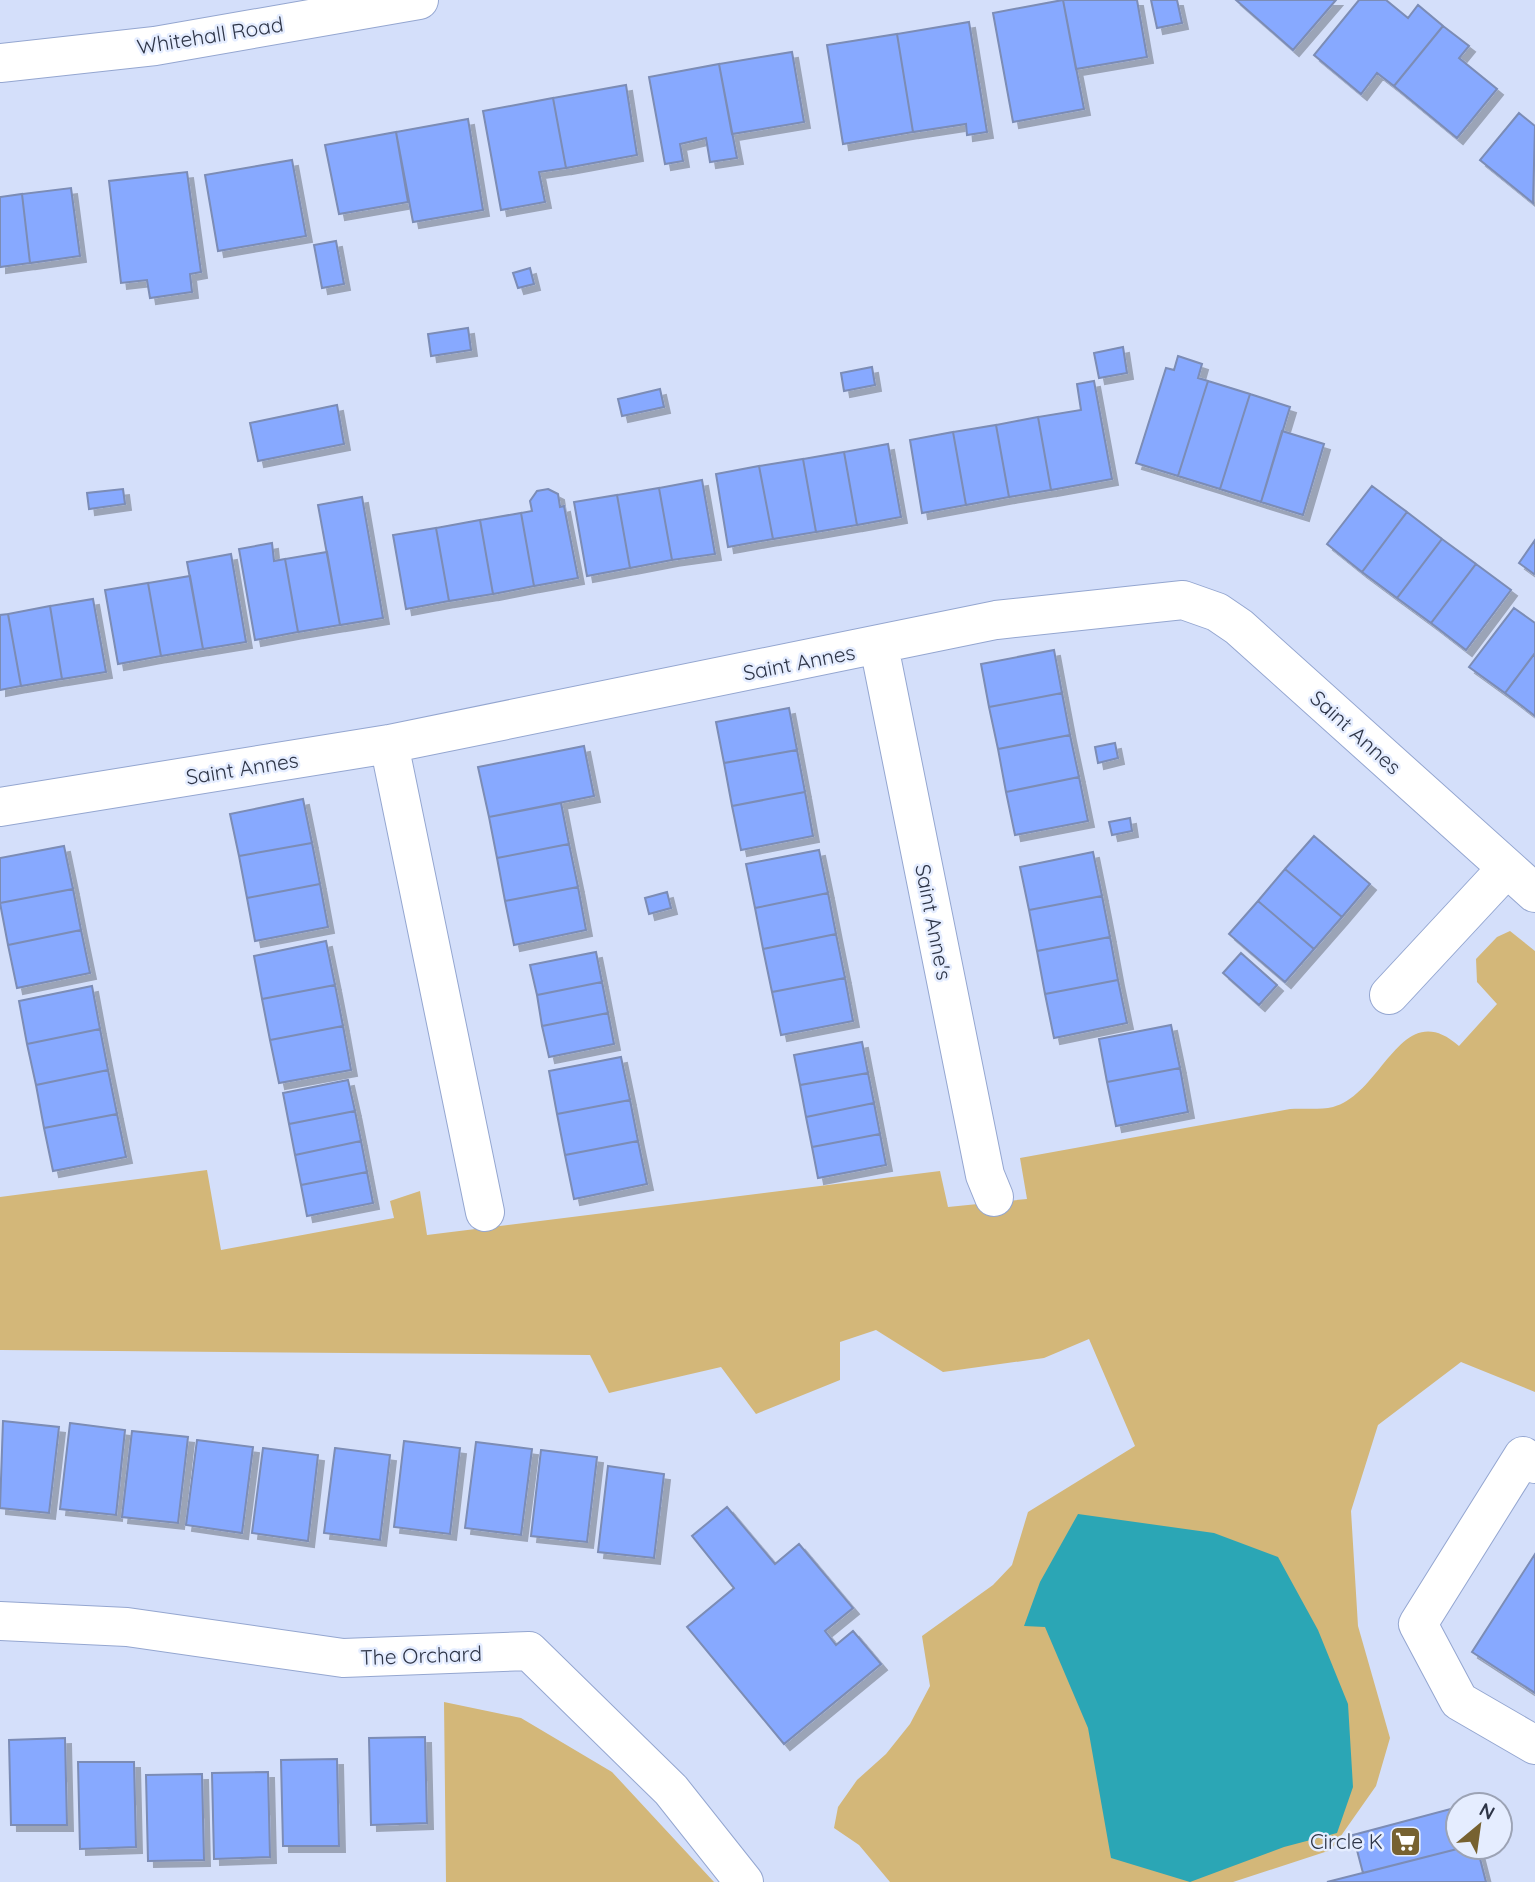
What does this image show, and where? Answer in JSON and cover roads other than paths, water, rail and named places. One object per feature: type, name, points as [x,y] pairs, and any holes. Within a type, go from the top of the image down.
[{"type":"street","name":"Whitehall Road","points":[[0,63],[155,46],[419,0]]},
{"type":"street","name":"Saint Annes","points":[[0,807],[389,744],[996,620],[1183,600],[1217,612],[1239,627],[1535,893]]},
{"type":"street","name":"Saint Anne's","points":[[879,646],[985,1175],[994,1197]]},
{"type":"street","points":[[389,744],[485,1212]]},
{"type":"street","points":[[1389,995],[1506,869]]},
{"type":"street","points":[[1535,1464],[1523,1456],[1418,1624],[1459,1700],[1535,1745]]},
{"type":"street","name":"The Orchard","points":[[0,1621],[127,1627],[343,1658],[529,1651],[671,1790],[744,1882]]},
{"type":"water","points":[[1078,1514],[1214,1533],[1278,1557],[1318,1630],[1348,1704],[1353,1787],[1337,1833],[1284,1847],[1190,1882],[1111,1858],[1088,1728],[1045,1627],[1024,1626],[1040,1582]]},
{"type":"place","name":"Circle K","points":[[1406,1841]]}]
